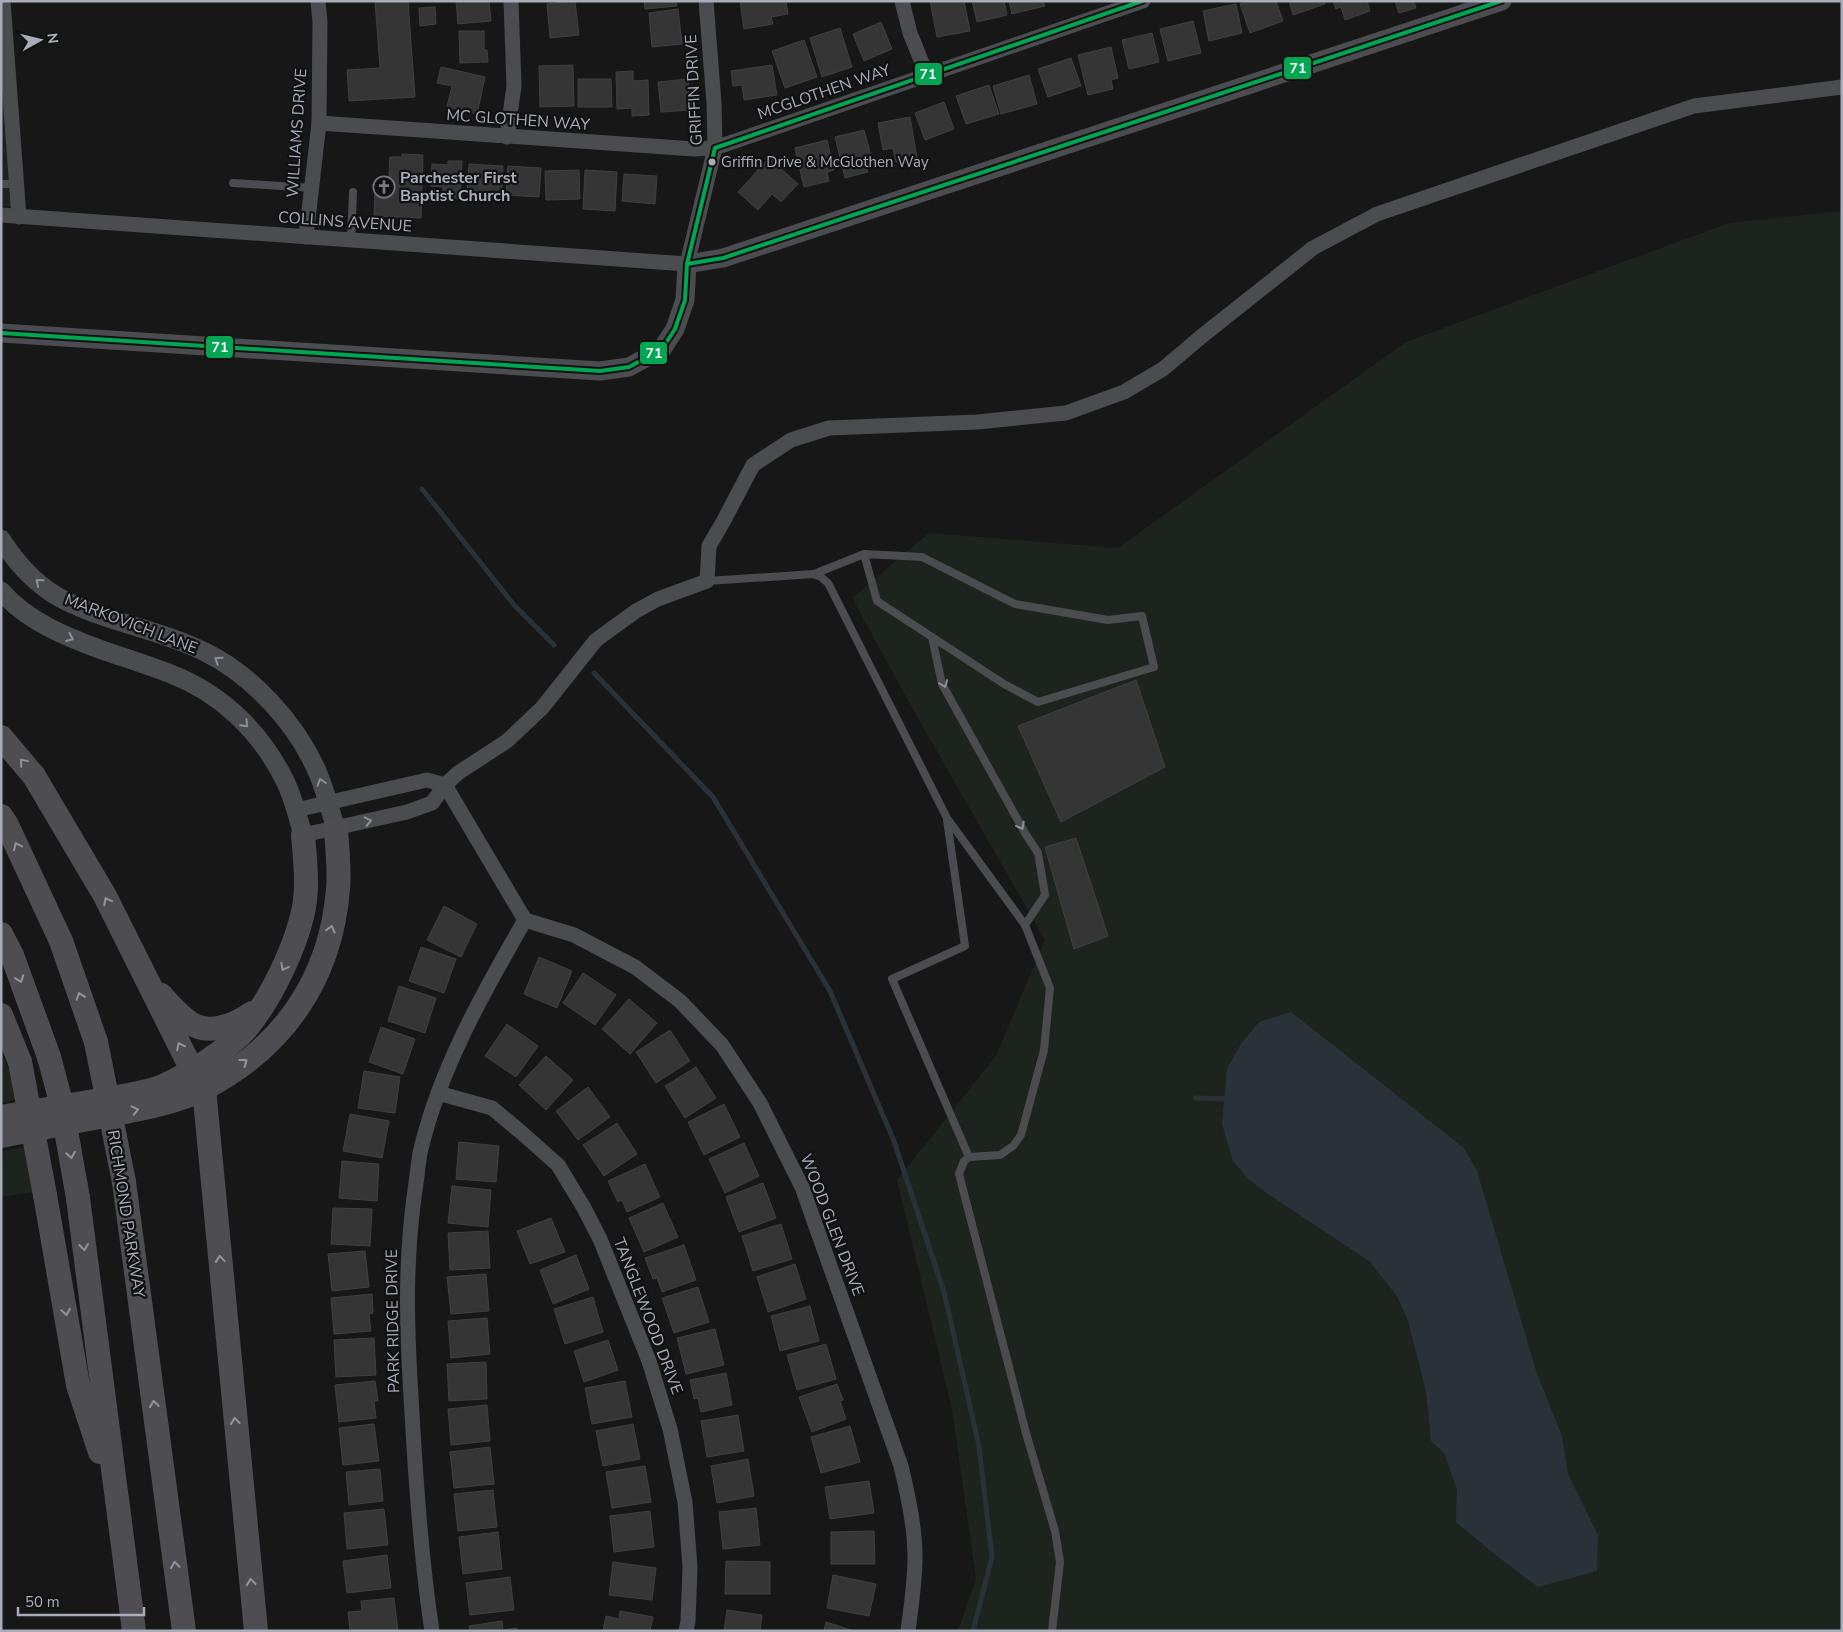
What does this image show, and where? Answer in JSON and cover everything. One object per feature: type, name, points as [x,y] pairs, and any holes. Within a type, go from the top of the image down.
[{"type":"highway","points":[[1,737],[34,776],[105,896],[198,1079],[256,1631]]},
{"type":"highway","name":"RICHMOND PARKWAY","points":[[1,816],[8,825],[61,942],[96,1042],[124,1182],[184,1631]]},
{"type":"highway","points":[[1,1117],[128,1095],[198,1079],[245,1062],[284,1027],[299,1007],[316,978],[335,917],[338,888],[336,829]]},
{"type":"highway","points":[[1,1136],[135,1110],[168,1101],[198,1079],[214,1057],[245,1030],[287,961],[295,941],[304,906],[305,859],[303,835]]},
{"type":"highway","points":[[1,934],[12,956],[49,1056],[61,1102],[78,1198],[134,1631]]},
{"type":"highway","points":[[139,964],[162,996],[175,1010],[196,1026],[210,1028],[227,1026],[245,1018],[261,1006]]},
{"type":"highway","points":[[1,1015],[20,1062],[78,1385],[118,1510]]},
{"type":"street","points":[[3,1],[5,72],[19,217]]},
{"type":"street","name":"WILLIAMS DRIVE","points":[[306,238],[319,124],[320,22],[318,1]]},
{"type":"street","points":[[507,137],[514,86],[511,1]]},
{"type":"street","name":"GRIFFIN DRIVE","points":[[687,264],[716,148],[706,1]]},
{"type":"street","points":[[902,1],[910,33],[927,75]]},
{"type":"street","name":"MCGLOTHEN WAY","points":[[716,148],[927,75],[1116,6],[1144,1]]},
{"type":"street","points":[[1,333],[600,371],[629,367],[662,349],[675,329],[686,300],[687,264],[723,258],[1502,1]]},
{"type":"street","points":[[303,835],[407,812],[432,803],[458,773],[506,741],[542,708],[596,640],[636,611],[658,599],[707,582],[709,546],[753,465],[791,440],[830,428],[976,422],[1066,413],[1124,392],[1163,369],[1313,248],[1377,214],[1694,106],[1842,87]]},
{"type":"street","name":"MC GLOTHEN WAY","points":[[319,124],[694,149],[716,148]]},
{"type":"street","name":"COLLINS AVENUE","points":[[1,215],[687,264]]},
{"type":"street","name":"MARKOVICH LANE","points":[[1,539],[13,557],[39,583],[64,600],[84,609],[171,638],[206,652],[239,674],[278,709],[299,737],[317,771],[336,829]]},
{"type":"street","name":"MARKOVICH LANE","points":[[1,591],[7,598],[35,619],[69,638],[172,674],[200,688],[234,711],[258,737],[283,777],[296,810],[303,835]]},
{"type":"street","points":[[296,810],[426,780],[445,786],[525,920]]},
{"type":"street","name":"PARK RIDGE DRIVE","points":[[432,1631],[416,1490],[408,1348],[406,1279],[410,1224],[420,1154],[438,1093],[452,1057],[505,954],[525,920]]},
{"type":"street","name":"WOOD GLEN DRIVE","points":[[525,920],[574,935],[635,967],[680,1001],[722,1046],[760,1103],[802,1187],[902,1466],[911,1512],[915,1557],[908,1631]]},
{"type":"street","name":"TANGLEWOOD DRIVE","points":[[438,1093],[492,1108],[558,1165],[600,1239],[649,1360],[670,1429],[684,1502],[690,1567],[686,1631]]},
{"type":"lane","points":[[233,183],[312,188]]},
{"type":"lane","points":[[1,184],[17,184]]},
{"type":"lane","points":[[351,240],[354,192]]},
{"type":"lane","points":[[707,582],[814,574],[864,554],[922,557],[1015,604],[1108,620],[1142,616],[1154,667],[1038,702],[1004,684],[877,601],[864,554]]},
{"type":"lane","points":[[814,574],[828,583],[947,818],[1025,925],[1050,988],[1044,1050],[1021,1135],[1013,1146],[1000,1155],[969,1157],[964,1161],[959,1174],[1026,1433],[1055,1531],[1060,1562],[1052,1631]]},
{"type":"lane","points":[[932,637],[942,684],[1038,853],[1045,895],[1025,925]]},
{"type":"lane","points":[[947,818],[965,946],[892,979],[969,1157]]},
{"type":"shaded area","points":[[1,61],[13,207],[1,206]]},
{"type":"shaded area","points":[[1842,211],[1842,1631],[958,1631],[976,1579],[952,1409],[897,1180],[996,1056],[1045,940],[915,713],[852,598],[929,533],[1118,548],[1406,342],[1729,223]]},
{"type":"shaded area","points":[[1291,1012],[1464,1148],[1477,1171],[1537,1374],[1562,1436],[1568,1474],[1598,1535],[1597,1571],[1538,1587],[1456,1522],[1457,1489],[1444,1453],[1431,1441],[1426,1391],[1408,1321],[1397,1296],[1369,1261],[1268,1194],[1247,1178],[1233,1161],[1222,1124],[1227,1069],[1241,1044],[1259,1022]]},
{"type":"shaded area","points":[[1,1052],[11,1073],[19,1099],[1,1103]]},
{"type":"shaded area","points":[[30,1146],[37,1191],[1,1197],[3,1151]]},
{"type":"building","points":[[375,1],[408,1],[415,97],[349,101],[347,70],[380,68]]},
{"type":"building","points":[[456,1],[489,1],[491,21],[458,24]]},
{"type":"building","points":[[575,1],[579,35],[550,38],[547,4]]},
{"type":"building","points":[[644,1],[676,1],[677,6],[645,9]]},
{"type":"building","points":[[740,1],[786,1],[788,14],[771,17],[773,24],[744,29]]},
{"type":"building","points":[[930,1],[964,1],[970,31],[937,37]]},
{"type":"building","points":[[972,1],[1004,1],[1007,15],[977,22]]},
{"type":"building","points":[[1009,1],[1043,1],[1045,6],[1012,14]]},
{"type":"building","points":[[1249,1],[1276,1],[1283,21],[1250,33],[1240,4]]},
{"type":"building","points":[[1289,1],[1324,1],[1325,4],[1293,15]]},
{"type":"building","points":[[1333,1],[1367,1],[1370,11],[1345,20],[1341,7],[1336,9]]},
{"type":"building","points":[[1395,1],[1414,1],[1416,8],[1399,13]]},
{"type":"building","points":[[1236,4],[1242,33],[1209,41],[1203,11]]},
{"type":"building","points":[[435,7],[436,24],[420,26],[419,8]]},
{"type":"building","points":[[678,9],[682,44],[652,47],[649,13]]},
{"type":"building","points":[[1193,21],[1201,53],[1168,61],[1160,29]]},
{"type":"building","points":[[881,22],[892,49],[864,61],[853,34]]},
{"type":"building","points":[[840,28],[852,67],[822,77],[810,38]]},
{"type":"building","points":[[459,31],[484,31],[484,50],[487,50],[488,62],[460,63]]},
{"type":"building","points":[[1152,33],[1159,62],[1129,69],[1122,40]]},
{"type":"building","points":[[804,40],[817,77],[785,88],[772,51]]},
{"type":"building","points":[[1111,47],[1118,78],[1111,80],[1113,89],[1088,95],[1078,55]]},
{"type":"building","points":[[1071,58],[1081,86],[1048,97],[1038,69]]},
{"type":"building","points":[[573,65],[574,106],[540,107],[539,66]]},
{"type":"building","points":[[772,65],[777,95],[744,100],[742,85],[733,86],[731,71]]},
{"type":"building","points":[[441,67],[485,77],[477,114],[447,107],[452,86],[437,83]]},
{"type":"building","points":[[633,71],[633,81],[648,80],[649,115],[632,116],[632,108],[617,109],[616,72]]},
{"type":"building","points":[[1029,75],[1037,104],[1001,114],[993,86]]},
{"type":"building","points":[[578,79],[611,79],[612,107],[578,107]]},
{"type":"building","points":[[688,79],[691,110],[661,112],[658,82]]},
{"type":"building","points":[[989,85],[999,114],[966,124],[956,96]]},
{"type":"building","points":[[944,102],[954,129],[925,140],[915,113]]},
{"type":"building","points":[[910,117],[917,158],[896,162],[893,148],[883,150],[878,123]]},
{"type":"building","points":[[864,130],[872,159],[865,161],[868,172],[845,178],[835,137]]},
{"type":"building","points":[[827,140],[834,170],[827,172],[829,181],[804,187],[795,148]]},
{"type":"building","points":[[402,154],[423,155],[421,218],[374,216],[375,191],[388,192],[390,157],[402,157]]},
{"type":"building","points":[[769,158],[798,184],[781,202],[772,194],[758,210],[738,192]]},
{"type":"building","points":[[448,161],[462,161],[460,199],[443,198],[443,187],[430,186],[432,164],[448,165]]},
{"type":"building","points":[[469,164],[503,166],[502,195],[467,193]]},
{"type":"building","points":[[508,166],[541,168],[539,197],[506,195]]},
{"type":"building","points":[[579,170],[580,199],[546,200],[545,171]]},
{"type":"building","points":[[585,170],[617,172],[615,211],[583,209]]},
{"type":"building","points":[[624,174],[657,176],[655,204],[622,201]]},
{"type":"building","points":[[1136,680],[1165,767],[1061,822],[1018,726]]},
{"type":"building","points":[[1076,838],[1108,936],[1074,949],[1045,847]]},
{"type":"building","points":[[444,906],[477,924],[461,957],[427,940]]},
{"type":"building","points":[[421,947],[456,959],[444,993],[409,981]]},
{"type":"building","points":[[539,957],[572,971],[557,1008],[524,994]]},
{"type":"building","points":[[583,973],[616,995],[595,1025],[563,1003]]},
{"type":"building","points":[[399,986],[436,998],[425,1033],[388,1021]]},
{"type":"building","points":[[629,999],[657,1023],[630,1054],[602,1029]]},
{"type":"building","points":[[507,1024],[538,1046],[516,1077],[485,1056]]},
{"type":"building","points":[[381,1027],[415,1039],[403,1074],[369,1062]]},
{"type":"building","points":[[670,1030],[690,1061],[656,1083],[636,1052]]},
{"type":"building","points":[[546,1056],[573,1080],[546,1110],[519,1085]]},
{"type":"building","points":[[696,1067],[716,1098],[685,1118],[665,1086]]},
{"type":"building","points":[[364,1071],[400,1077],[395,1113],[358,1108]]},
{"type":"building","points":[[588,1087],[610,1117],[578,1140],[556,1111]]},
{"type":"building","points":[[724,1104],[740,1137],[704,1155],[688,1122]]},
{"type":"building","points":[[350,1114],[389,1121],[382,1158],[343,1151]]},
{"type":"building","points":[[617,1123],[637,1154],[604,1176],[583,1145]]},
{"type":"building","points":[[459,1142],[499,1146],[496,1182],[456,1179]]},
{"type":"building","points":[[744,1143],[759,1176],[725,1193],[709,1159]]},
{"type":"building","points":[[342,1161],[379,1164],[377,1201],[339,1198]]},
{"type":"building","points":[[645,1164],[660,1197],[627,1212],[622,1200],[618,1202],[608,1181]]},
{"type":"building","points":[[763,1183],[776,1218],[739,1232],[726,1197]]},
{"type":"building","points":[[452,1186],[491,1190],[488,1227],[448,1223]]},
{"type":"building","points":[[663,1203],[678,1237],[644,1252],[629,1218]]},
{"type":"building","points":[[333,1208],[372,1209],[370,1246],[331,1244]]},
{"type":"building","points":[[551,1218],[565,1252],[530,1264],[517,1231]]},
{"type":"building","points":[[781,1224],[792,1259],[753,1271],[742,1236]]},
{"type":"building","points":[[488,1231],[490,1268],[450,1270],[448,1233]]},
{"type":"building","points":[[684,1245],[696,1280],[662,1292],[657,1278],[653,1279],[645,1258]]},
{"type":"building","points":[[365,1251],[369,1287],[332,1291],[328,1254]]},
{"type":"building","points":[[576,1255],[589,1289],[553,1304],[540,1270]]},
{"type":"building","points":[[795,1264],[806,1299],[768,1312],[757,1277]]},
{"type":"building","points":[[486,1274],[489,1311],[451,1314],[447,1277]]},
{"type":"building","points":[[698,1287],[709,1322],[674,1333],[662,1298]]},
{"type":"building","points":[[372,1294],[373,1313],[369,1314],[371,1331],[334,1334],[331,1298]]},
{"type":"building","points":[[593,1297],[603,1332],[565,1344],[554,1309]]},
{"type":"building","points":[[810,1306],[819,1341],[780,1351],[771,1316]]},
{"type":"building","points":[[487,1318],[490,1354],[451,1358],[448,1321]]},
{"type":"building","points":[[715,1329],[724,1365],[686,1374],[677,1338]]},
{"type":"building","points":[[374,1338],[376,1375],[336,1377],[334,1340]]},
{"type":"building","points":[[608,1340],[618,1370],[584,1382],[574,1351]]},
{"type":"building","points":[[826,1344],[836,1379],[797,1390],[787,1355]]},
{"type":"building","points":[[486,1362],[487,1399],[449,1401],[447,1364]]},
{"type":"building","points":[[726,1373],[732,1405],[701,1412],[698,1398],[694,1399],[690,1380]]},
{"type":"building","points":[[375,1381],[378,1401],[374,1401],[376,1418],[339,1422],[335,1385]]},
{"type":"building","points":[[625,1381],[632,1417],[592,1424],[585,1388]]},
{"type":"building","points":[[837,1384],[843,1400],[840,1401],[846,1419],[812,1432],[799,1397]]},
{"type":"building","points":[[487,1405],[490,1441],[451,1445],[448,1409]]},
{"type":"building","points":[[738,1415],[744,1451],[707,1457],[701,1421]]},
{"type":"building","points":[[374,1424],[379,1461],[343,1465],[339,1428]]},
{"type":"building","points":[[633,1424],[640,1459],[603,1466],[596,1431]]},
{"type":"building","points":[[850,1426],[860,1462],[821,1473],[811,1437]]},
{"type":"building","points":[[490,1447],[494,1484],[454,1488],[450,1452]]},
{"type":"building","points":[[748,1459],[754,1496],[717,1503],[711,1466]]},
{"type":"building","points":[[645,1466],[651,1502],[612,1508],[606,1472]]},
{"type":"building","points":[[380,1469],[383,1501],[349,1505],[346,1472]]},
{"type":"building","points":[[869,1481],[874,1513],[830,1519],[825,1487]]},
{"type":"building","points":[[493,1490],[497,1527],[458,1531],[454,1494]]},
{"type":"building","points":[[756,1508],[760,1545],[723,1549],[719,1512]]},
{"type":"building","points":[[384,1509],[388,1545],[347,1549],[344,1513]]},
{"type":"building","points":[[650,1511],[654,1547],[614,1552],[610,1516]]},
{"type":"building","points":[[874,1531],[875,1564],[831,1564],[831,1532]]},
{"type":"building","points":[[498,1532],[502,1569],[463,1574],[459,1537]]},
{"type":"building","points":[[387,1555],[391,1588],[347,1593],[343,1561]]},
{"type":"building","points":[[726,1561],[770,1562],[770,1594],[725,1594]]},
{"type":"building","points":[[613,1562],[656,1568],[652,1600],[609,1595]]},
{"type":"building","points":[[833,1575],[876,1584],[869,1616],[827,1608]]},
{"type":"building","points":[[510,1577],[514,1610],[470,1615],[466,1583]]},
{"type":"building","points":[[394,1598],[398,1631],[350,1631],[348,1612],[362,1611],[361,1601]]},
{"type":"building","points":[[727,1610],[762,1615],[760,1631],[724,1631]]},
{"type":"building","points":[[620,1611],[653,1617],[650,1631],[603,1631],[606,1616],[619,1619]]},
{"type":"building","points":[[502,1621],[503,1630],[517,1628],[517,1631],[470,1631],[469,1626]]},
{"type":"building","points":[[826,1622],[854,1631],[824,1631]]},
{"type":"waterway","points":[[422,489],[515,606],[554,645]]},
{"type":"waterway","points":[[594,673],[713,797],[830,991],[894,1141],[944,1292],[979,1446],[992,1557],[973,1631]]},
{"type":"waterway","points":[[1196,1098],[1230,1099]]},
{"type":"transit line","name":"71","points":[[715,148],[1142,1]]},
{"type":"transit line","name":"71","points":[[687,264],[723,258],[1501,1]]},
{"type":"transit line","name":"71","points":[[1,333],[600,371],[629,367],[662,349],[675,329],[685,300],[687,264],[715,148]]},
{"type":"place","name":"Griffin Drive & McGlothen Way","points":[[712,162]]},
{"type":"place","name":"Parchester First Baptist Church","points":[[384,187]]}]
